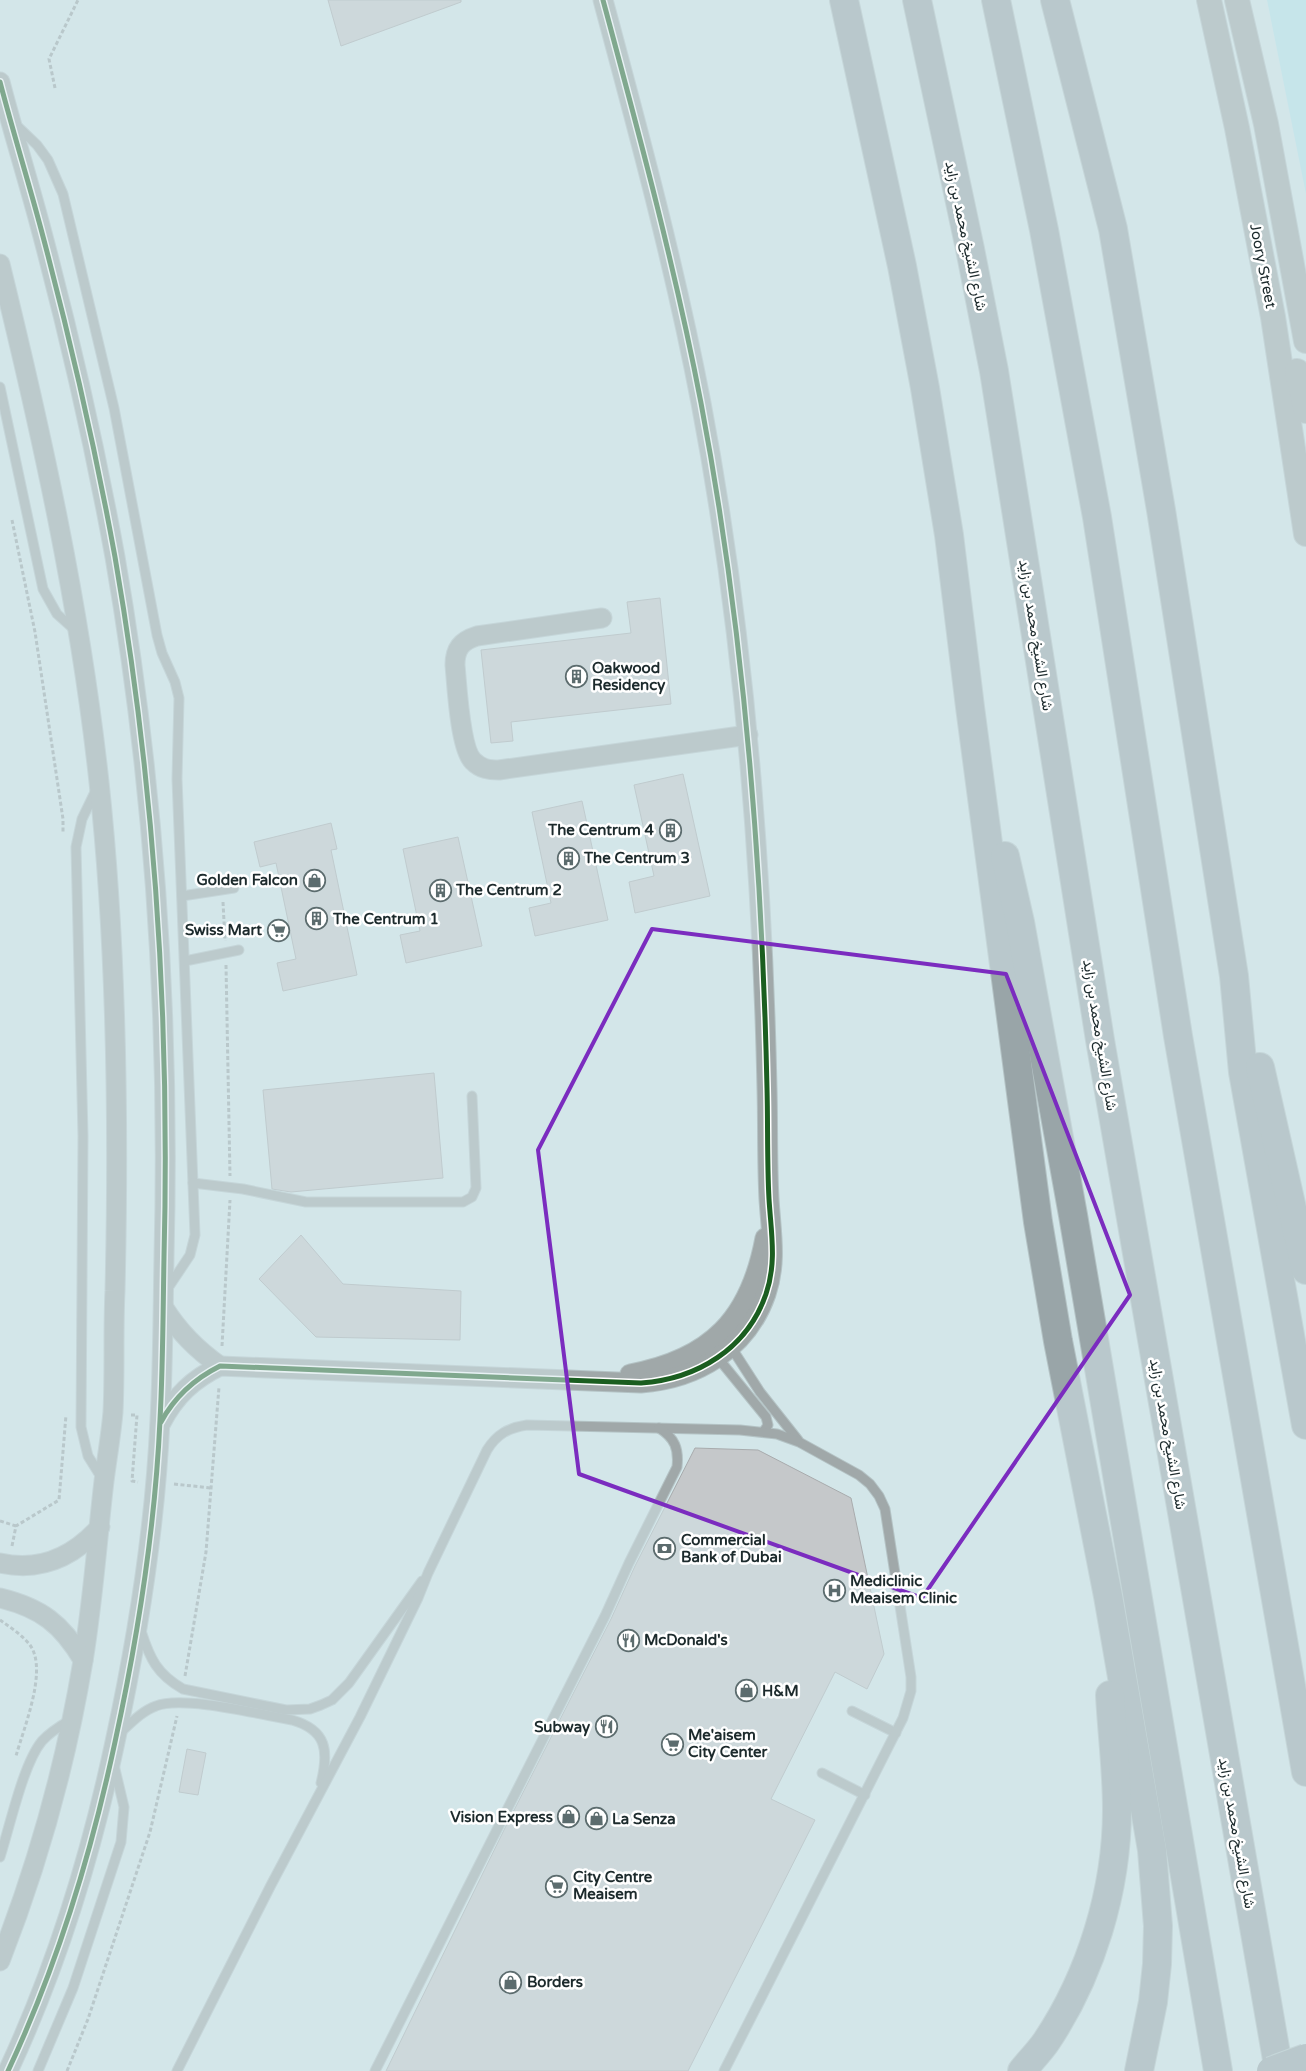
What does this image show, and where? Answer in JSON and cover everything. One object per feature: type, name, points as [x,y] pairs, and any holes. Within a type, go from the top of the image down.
[{"type":"highway","points":[[844,0],[894,229],[925,388],[949,535],[1038,1222],[1058,1341],[1108,1596],[1139,1774],[1156,1888],[1158,1926],[1153,2002],[1139,2071]]},
{"type":"highway","name":"شارع الشيخ محمد بن زايد","points":[[917,0],[994,371],[1100,1040],[1279,2071]]},
{"type":"highway","points":[[996,0],[1044,230],[1090,479],[1178,1036],[1306,1772]]},
{"type":"highway","points":[[1055,0],[1113,228],[1161,510],[1234,976],[1243,1072],[1306,1425]]},
{"type":"highway","points":[[970,707],[1016,900],[1073,1216],[1218,2071]]},
{"type":"highway","points":[[1234,976],[1260,1070],[1306,1270]]},
{"type":"highway","points":[[1022,2071],[1045,2042],[1079,1981],[1103,1915],[1110,1880],[1115,1846],[1117,1811],[1110,1692],[1108,1596]]},
{"type":"highway","points":[[1272,2071],[1306,2058]]},
{"type":"street","points":[[160,1424],[168,1409],[185,1389],[205,1374],[220,1366],[641,1383],[665,1380],[689,1374],[724,1353],[755,1317],[770,1282],[774,1251],[769,1202],[763,953],[758,849],[748,735],[724,541],[701,404],[679,294],[653,186],[604,0]]},
{"type":"street","name":"Joory Street","points":[[1209,0],[1237,128],[1273,318],[1306,534]]},
{"type":"street","name":"Joory Street","points":[[1237,0],[1266,124],[1306,341]]},
{"type":"street","points":[[0,82],[40,226],[84,408],[114,553],[137,700],[153,848],[160,959],[166,1180],[160,1424],[151,1530],[139,1625],[129,1681],[89,1852],[39,2000],[8,2071]]},
{"type":"street","points":[[0,264],[48,467],[78,634],[99,783],[107,889],[117,1102],[117,1208],[112,1413],[83,1660],[55,1792],[34,1864],[0,1960]]},
{"type":"street","points":[[1273,318],[1280,321],[1289,333],[1306,411]]},
{"type":"street","points":[[602,618],[477,636],[467,639],[459,646],[455,655],[456,675],[465,745],[473,761],[480,767],[499,770],[748,735]]},
{"type":"street","points":[[597,1380],[648,1370],[684,1359],[715,1338],[728,1325],[739,1310],[756,1277],[765,1240],[769,1202]]},
{"type":"street","points":[[164,1302],[189,1341],[220,1366]]},
{"type":"street","points":[[4,1564],[29,1566],[69,1554],[86,1542],[100,1527]]},
{"type":"street","points":[[0,1598],[41,1613],[58,1626],[73,1642],[83,1660]]},
{"type":"lane","points":[[10,120],[38,145],[57,176],[63,194],[114,408],[157,636],[162,653],[175,682],[179,698],[177,779],[195,1225],[193,1245],[164,1302]]},
{"type":"lane","points":[[0,387],[43,589],[57,614],[78,634]]},
{"type":"lane","points":[[99,783],[82,819],[76,847],[83,1136],[81,1427],[88,1456],[104,1482]]},
{"type":"lane","points":[[182,896],[234,888]]},
{"type":"lane","points":[[185,961],[239,950]]},
{"type":"lane","points":[[193,1184],[230,1188],[306,1202],[463,1202],[472,1197],[476,1188],[472,1096]]},
{"type":"lane","points":[[724,1353],[766,1417],[768,1425],[764,1431]]},
{"type":"lane","points":[[724,1353],[760,1392],[800,1442]]},
{"type":"lane","points":[[177,2071],[390,1656],[487,1450],[503,1432],[527,1425],[764,1431],[800,1442],[859,1475],[870,1484],[879,1496],[885,1509],[911,1677],[908,1705],[865,1795],[724,2071]]},
{"type":"lane","points":[[375,2071],[605,1616],[677,1467],[679,1455],[676,1444],[669,1434],[658,1427]]},
{"type":"lane","points":[[139,1625],[149,1655],[155,1666],[172,1683],[183,1689],[286,1710],[310,1709],[332,1700],[349,1684],[428,1573]]},
{"type":"lane","points":[[116,1737],[148,1709],[169,1702],[180,1702],[283,1718],[305,1724],[316,1732],[323,1743],[326,1756],[325,1769],[317,1799]]},
{"type":"lane","points":[[852,1711],[896,1733]]},
{"type":"lane","points":[[0,1857],[36,1749],[50,1733],[72,1718]]},
{"type":"lane","points":[[38,2071],[73,1988],[121,1842],[124,1807],[112,1756]]},
{"type":"lane","points":[[822,1773],[865,1795]]},
{"type":"path","points":[[55,88],[49,59],[78,0]]},
{"type":"path","points":[[12,516],[35,632],[63,819],[64,839]]},
{"type":"path","points":[[183,1689],[206,1552],[220,1366],[230,1188],[226,952],[222,890]]},
{"type":"path","points":[[4,1564],[16,1526],[59,1500],[66,1411]]},
{"type":"path","points":[[0,1521],[16,1526]]},
{"type":"path","points":[[0,1620],[29,1644],[37,1662],[37,1682],[16,1758]]},
{"type":"path","points":[[67,2071],[88,2020],[150,1832],[180,1702]]},
{"type":"highlighted area","points":[[652,929],[1006,974],[1130,1295],[922,1598],[579,1474],[538,1150]]},
{"type":"shaded area","points":[[1267,0],[1306,0],[1306,194]]},
{"type":"building","points":[[328,0],[461,0],[461,2],[341,46]]},
{"type":"building","name":"Oakwood Residency","points":[[660,598],[671,704],[511,722],[513,741],[491,743],[481,650],[631,633],[627,602]]},
{"type":"building","name":"The Centrum 4","points":[[683,774],[710,896],[635,913],[629,882],[654,876],[634,785]]},
{"type":"building","name":"The Centrum 3","points":[[582,801],[608,920],[535,936],[529,908],[551,903],[532,812]]},
{"type":"building","name":"The Centrum 1","points":[[331,823],[337,849],[331,850],[357,975],[283,991],[277,963],[296,959],[276,863],[260,867],[254,842]]},
{"type":"building","name":"The Centrum 2","points":[[458,837],[482,946],[406,963],[400,935],[420,931],[403,849]]},
{"type":"building","points":[[434,1073],[443,1178],[291,1192],[272,1189],[263,1090]]},
{"type":"building","points":[[301,1235],[343,1284],[461,1291],[460,1340],[316,1337],[259,1279]]},
{"type":"building","name":"Me'aisem City Center","points":[[695,1448],[758,1450],[851,1498],[884,1654],[867,1689],[835,1672],[771,1799],[815,1820],[688,2071],[386,2071],[505,1828]]},
{"type":"building","points":[[187,1749],[206,1753],[198,1795],[179,1792]]},
{"type":"cycle path","points":[[161,1422],[172,1404],[186,1389],[220,1366],[641,1383],[662,1380],[700,1368],[717,1358],[733,1345],[746,1331],[766,1294],[771,1270],[772,1247],[768,1185],[767,1088],[761,916],[748,744],[729,573],[716,488],[691,352],[668,251],[603,0]]},
{"type":"cycle path","points":[[0,82],[41,229],[81,393],[115,557],[129,644],[150,818],[157,906],[162,994],[165,1169],[162,1359],[158,1461],[150,1542],[138,1622],[106,1784],[84,1868],[57,1951],[26,2031],[8,2071]]},
{"type":"place","name":"Oakwood Residency","points":[[576,677]]},
{"type":"place","name":"The Centrum 4","points":[[670,830]]},
{"type":"place","name":"The Centrum 3","points":[[568,858]]},
{"type":"place","name":"Golden Falcon","points":[[314,880]]},
{"type":"place","name":"The Centrum 2","points":[[440,890]]},
{"type":"place","name":"The Centrum 1","points":[[317,919]]},
{"type":"place","name":"Swiss Mart","points":[[278,930]]},
{"type":"place","name":"Commercial Bank of Dubai","points":[[665,1549]]},
{"type":"place","name":"Mediclinic Meaisem Clinic","points":[[834,1590]]},
{"type":"place","name":"McDonald's","points":[[628,1640]]},
{"type":"place","name":"H&M","points":[[746,1691]]},
{"type":"place","name":"Subway","points":[[606,1727]]},
{"type":"place","name":"Me'aisem City Center","points":[[672,1744]]},
{"type":"place","name":"Vision Express","points":[[569,1817]]},
{"type":"place","name":"La Senza","points":[[596,1819]]},
{"type":"place","name":"City Centre Meaisem","points":[[557,1886]]},
{"type":"place","name":"Borders","points":[[511,1982]]}]
